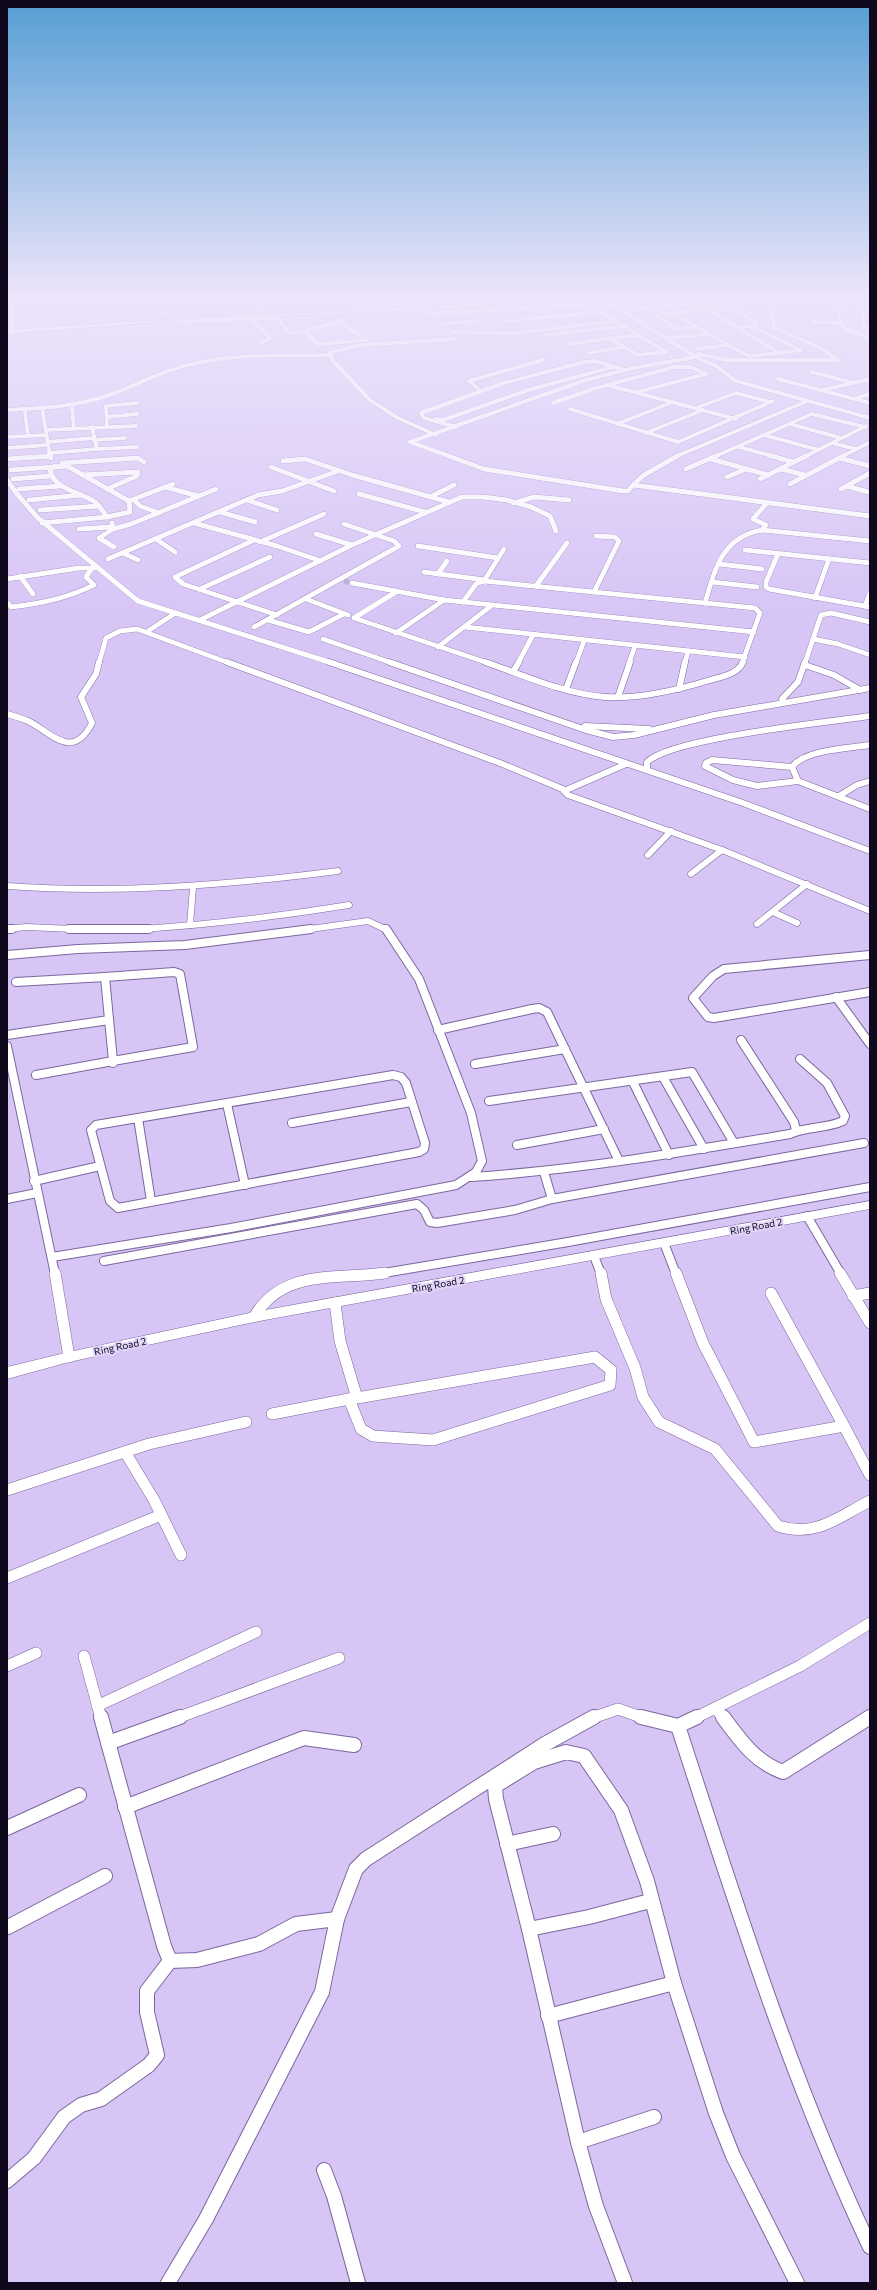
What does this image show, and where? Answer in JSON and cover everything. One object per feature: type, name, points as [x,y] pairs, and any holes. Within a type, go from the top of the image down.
[{"type":"main road","name":"Ring Road 2","points":[[7,1373],[69,1357],[254,1317],[870,1205]]},
{"type":"street","points":[[7,410],[87,402]]},
{"type":"street","points":[[373,402],[383,409],[436,435]]},
{"type":"street","points":[[424,418],[421,413],[451,402]]},
{"type":"street","points":[[439,413],[430,417],[443,420],[494,402]]},
{"type":"street","points":[[524,402],[436,435],[410,442],[475,466],[521,476],[628,491],[647,472],[752,424],[805,402],[870,418]]},
{"type":"street","points":[[617,424],[673,402],[739,420]]},
{"type":"street","points":[[696,408],[712,402]]},
{"type":"street","points":[[570,409],[678,442],[769,402]]},
{"type":"street","points":[[107,426],[108,405],[137,403]]},
{"type":"street","points":[[42,407],[47,443],[55,465]]},
{"type":"street","points":[[72,408],[74,428]]},
{"type":"street","points":[[646,433],[703,410]]},
{"type":"street","points":[[25,412],[28,436]]},
{"type":"street","points":[[107,417],[137,414]]},
{"type":"street","points":[[686,469],[814,414],[865,427]]},
{"type":"street","points":[[408,422],[424,418],[456,427]]},
{"type":"street","points":[[746,422],[752,424]]},
{"type":"street","points":[[790,424],[841,438]]},
{"type":"street","points":[[760,479],[870,424]]},
{"type":"street","points":[[7,437],[28,436],[74,428],[136,426]]},
{"type":"street","points":[[92,427],[97,450]]},
{"type":"street","points":[[764,435],[819,450]]},
{"type":"street","points":[[7,448],[94,439],[125,438]]},
{"type":"street","points":[[790,484],[870,442]]},
{"type":"street","points":[[832,443],[856,449]]},
{"type":"street","points":[[7,459],[137,447]]},
{"type":"street","points":[[739,447],[793,462]]},
{"type":"street","points":[[11,470],[138,458],[142,458],[144,462]]},
{"type":"street","points":[[839,458],[870,466]]},
{"type":"street","points":[[283,461],[305,459],[338,471],[432,496],[449,502]]},
{"type":"street","points":[[711,459],[768,475]]},
{"type":"street","points":[[55,465],[70,467],[107,489],[140,506],[160,513]]},
{"type":"street","points":[[50,476],[50,470],[55,465]]},
{"type":"street","points":[[271,467],[334,491]]},
{"type":"street","points":[[781,468],[805,475]]},
{"type":"street","points":[[727,477],[746,469]]},
{"type":"street","points":[[108,559],[258,495],[282,491],[338,471]]},
{"type":"street","points":[[82,475],[138,472],[137,476],[107,489]]},
{"type":"street","points":[[840,489],[867,477],[870,474]]},
{"type":"street","points":[[13,479],[50,476],[61,486],[82,495],[99,506],[110,517],[113,528]]},
{"type":"street","points":[[7,480],[14,497],[42,523],[101,569],[133,598],[174,614],[200,620],[280,648],[380,678],[647,770],[870,851]]},
{"type":"street","points":[[131,501],[173,484]]},
{"type":"street","points":[[432,496],[454,485]]},
{"type":"street","points":[[633,485],[766,504],[870,516]]},
{"type":"street","points":[[20,489],[61,486]]},
{"type":"street","points":[[847,486],[868,492]]},
{"type":"street","points":[[165,487],[198,496]]},
{"type":"street","points":[[80,529],[113,528],[131,524],[216,489]]},
{"type":"street","points":[[358,494],[425,512]]},
{"type":"street","points":[[29,500],[82,495]]},
{"type":"street","points":[[200,620],[376,534],[449,502],[471,496],[514,502],[550,516],[556,530]]},
{"type":"street","points":[[514,502],[527,496],[553,500],[569,500]]},
{"type":"street","points":[[247,500],[277,510]]},
{"type":"street","points":[[42,523],[110,517],[130,512],[131,501]]},
{"type":"street","points":[[762,530],[766,525],[753,519],[766,504]]},
{"type":"street","points":[[40,510],[99,506]]},
{"type":"street","points":[[220,512],[255,522]]},
{"type":"street","points":[[260,542],[324,514]]},
{"type":"street","points":[[194,523],[321,561]]},
{"type":"street","points":[[254,627],[342,581],[399,546],[398,543],[376,534],[344,524]]},
{"type":"street","points":[[113,528],[99,538],[114,547]]},
{"type":"street","points":[[705,603],[718,564],[726,548],[742,534],[751,530],[870,542]]},
{"type":"street","points":[[316,534],[352,545]]},
{"type":"street","points":[[594,592],[619,541],[615,538],[596,536]]},
{"type":"street","points":[[156,539],[175,552]]},
{"type":"street","points":[[252,541],[175,577],[183,584],[277,615]]},
{"type":"street","points":[[536,586],[568,543]]},
{"type":"street","points":[[418,546],[498,558]]},
{"type":"street","points":[[463,602],[476,584],[485,581],[504,548]]},
{"type":"street","points":[[745,550],[829,558],[870,564]]},
{"type":"street","points":[[123,553],[138,560]]},
{"type":"street","points":[[778,554],[766,587],[774,591],[868,607],[870,593]]},
{"type":"street","points":[[200,589],[270,556]]},
{"type":"street","points":[[815,598],[829,558]]},
{"type":"street","points":[[438,574],[447,561]]},
{"type":"street","points":[[718,564],[762,569]]},
{"type":"street","points":[[7,578],[92,568],[101,569]]},
{"type":"street","points":[[8,603],[11,607],[25,605],[84,590],[94,585],[86,577],[92,568]]},
{"type":"street","points":[[355,616],[354,618],[396,633],[566,689],[597,696],[618,698],[679,689],[731,674],[740,667],[746,656],[759,610],[705,603],[485,581],[424,572]]},
{"type":"street","points":[[20,576],[33,594]]},
{"type":"street","points":[[712,582],[757,587]]},
{"type":"street","points":[[352,583],[444,600],[491,606],[754,632]]},
{"type":"street","points":[[306,599],[344,614],[355,616],[396,592]]},
{"type":"street","points":[[396,633],[444,600]]},
{"type":"street","points":[[438,647],[491,606]]},
{"type":"street","points":[[783,702],[782,699],[798,682],[821,615],[831,613],[870,622]]},
{"type":"street","points":[[148,631],[174,614]]},
{"type":"street","points":[[268,620],[309,632],[344,614]]},
{"type":"street","points":[[465,627],[584,641],[746,656]]},
{"type":"street","points":[[7,714],[28,721],[60,742],[64,743],[77,739],[85,734],[92,723],[81,697],[96,674],[106,638],[110,635],[129,629],[148,631],[234,666],[391,722],[423,736],[490,758],[541,778],[565,790],[565,793],[568,795],[722,850],[870,910]]},
{"type":"street","points":[[513,672],[533,635]]},
{"type":"street","points":[[323,639],[586,730],[613,737],[634,735],[652,729],[714,715],[870,688]]},
{"type":"street","points":[[813,639],[838,644],[870,655]]},
{"type":"street","points":[[566,689],[584,641]]},
{"type":"street","points":[[618,698],[636,646]]},
{"type":"street","points":[[679,689],[688,651]]},
{"type":"street","points":[[805,665],[838,677],[860,690]]},
{"type":"street","points":[[647,770],[647,762],[653,756],[674,749],[722,738],[870,716]]},
{"type":"street","points":[[792,767],[797,760],[810,755],[870,745]]},
{"type":"street","points":[[792,767],[712,760],[706,763],[705,766],[733,780],[757,786],[798,781],[870,809]]},
{"type":"street","points":[[565,790],[626,764]]},
{"type":"street","points":[[792,767],[798,781]]},
{"type":"street","points":[[839,796],[857,785],[870,781]]},
{"type":"street","points":[[648,855],[671,831]]},
{"type":"street","points":[[691,874],[722,850]]},
{"type":"street","points":[[7,886],[74,888],[193,887],[338,871]]},
{"type":"street","points":[[758,924],[807,884]]},
{"type":"street","points":[[190,925],[193,887]]},
{"type":"street","points":[[7,929],[26,927],[112,930],[190,925],[283,916],[349,904]]},
{"type":"street","points":[[773,912],[797,923]]},
{"type":"street","points":[[7,955],[78,949],[185,945],[368,921],[375,922],[386,928],[391,934],[419,979],[471,1113],[482,1161],[482,1166],[471,1176],[456,1185],[231,1228],[52,1257]]},
{"type":"street","points":[[870,955],[724,969],[713,976],[693,998],[702,1012],[708,1017],[714,1018],[870,992]]},
{"type":"street","points":[[16,982],[174,972],[180,974],[194,1045],[189,1049],[36,1075]]},
{"type":"street","points":[[105,976],[112,1063]]},
{"type":"street","points":[[836,997],[870,1044]]},
{"type":"street","points":[[438,1030],[539,1008],[547,1012],[619,1161]]},
{"type":"street","points":[[7,1030],[109,1017]]},
{"type":"street","points":[[7,1035],[109,1017]]},
{"type":"street","points":[[741,1040],[794,1122],[796,1130]]},
{"type":"street","points":[[7,1046],[34,1181],[52,1257],[69,1357]]},
{"type":"street","points":[[475,1064],[565,1049]]},
{"type":"street","points":[[471,1176],[544,1172],[669,1155],[790,1134],[796,1130],[836,1126],[843,1121],[845,1116],[837,1098],[827,1083],[800,1059]]},
{"type":"street","points":[[489,1101],[532,1094],[633,1082],[692,1072],[734,1143]]},
{"type":"street","points":[[393,1075],[401,1077],[406,1082],[425,1143],[424,1149],[419,1152],[118,1208],[112,1205],[91,1130],[96,1125],[227,1104],[393,1075]]},
{"type":"street","points":[[663,1077],[704,1148]]},
{"type":"street","points":[[633,1082],[669,1155]]},
{"type":"street","points":[[292,1123],[411,1102]]},
{"type":"street","points":[[227,1104],[245,1185]]},
{"type":"street","points":[[138,1118],[151,1201]]},
{"type":"street","points":[[517,1145],[604,1129]]},
{"type":"street","points":[[104,1261],[417,1204],[424,1210],[430,1222],[437,1223],[515,1210],[552,1199],[864,1143]]},
{"type":"street","points":[[34,1181],[100,1166]]},
{"type":"street","points":[[544,1172],[552,1199]]},
{"type":"street","points":[[254,1317],[271,1294],[290,1285],[317,1278],[338,1279],[379,1274],[517,1248],[568,1242],[870,1187]]},
{"type":"street","points":[[7,1199],[37,1193]]},
{"type":"street","points":[[807,1216],[870,1323]]},
{"type":"street","points":[[664,1243],[703,1343],[754,1442],[844,1426]]},
{"type":"street","points":[[594,1256],[603,1279],[606,1298],[635,1368],[643,1397],[659,1422],[700,1440],[715,1449],[778,1526],[787,1530],[814,1531],[870,1501]]},
{"type":"street","points":[[771,1292],[870,1475]]},
{"type":"street","points":[[853,1296],[870,1293]]},
{"type":"street","points":[[272,1414],[353,1398],[574,1360],[595,1358],[611,1370],[610,1385],[433,1440],[373,1436],[361,1429],[353,1398],[342,1346],[335,1303]]},
{"type":"street","points":[[7,1490],[149,1444],[246,1422]]},
{"type":"street","points":[[125,1452],[181,1555]]},
{"type":"street","points":[[7,1578],[161,1516]]},
{"type":"street","points":[[168,2283],[206,2219],[322,1992],[337,1919],[356,1869],[366,1859],[545,1744],[597,1715],[618,1708],[651,1720],[678,1726],[800,1666],[870,1623]]},
{"type":"street","points":[[97,1706],[256,1632]]},
{"type":"street","points":[[7,1666],[36,1653]]},
{"type":"street","points":[[84,1656],[164,1946],[170,1961]]},
{"type":"street","points":[[108,1743],[339,1658]]},
{"type":"street","points":[[716,1708],[753,1756],[769,1769],[783,1772],[870,1717]]},
{"type":"street","points":[[678,1726],[796,2079],[842,2192],[870,2247]]},
{"type":"street","points":[[125,1807],[304,1738],[354,1745]]},
{"type":"street","points":[[625,2283],[596,2206],[578,2142],[529,1929],[496,1799],[495,1786],[534,1762],[566,1752],[584,1756],[620,1810],[647,1881],[650,1901],[674,1983],[716,2113],[733,2156],[797,2283]]},
{"type":"street","points":[[7,1828],[79,1794]]},
{"type":"street","points":[[507,1844],[553,1834]]},
{"type":"street","points":[[7,1926],[105,1876]]},
{"type":"street","points":[[529,1929],[589,1917],[650,1901]]},
{"type":"street","points":[[170,1961],[197,1960],[259,1944],[296,1924],[337,1919]]},
{"type":"street","points":[[7,2181],[34,2158],[64,2117],[81,2105],[101,2098],[149,2065],[156,2055],[147,2012],[147,1992],[170,1961]]},
{"type":"street","points":[[548,2016],[674,1983]]},
{"type":"street","points":[[578,2142],[654,2117]]},
{"type":"street","points":[[324,2170],[336,2202],[358,2283]]},
{"type":"tunnel","points":[[344,581],[352,583]]}]
